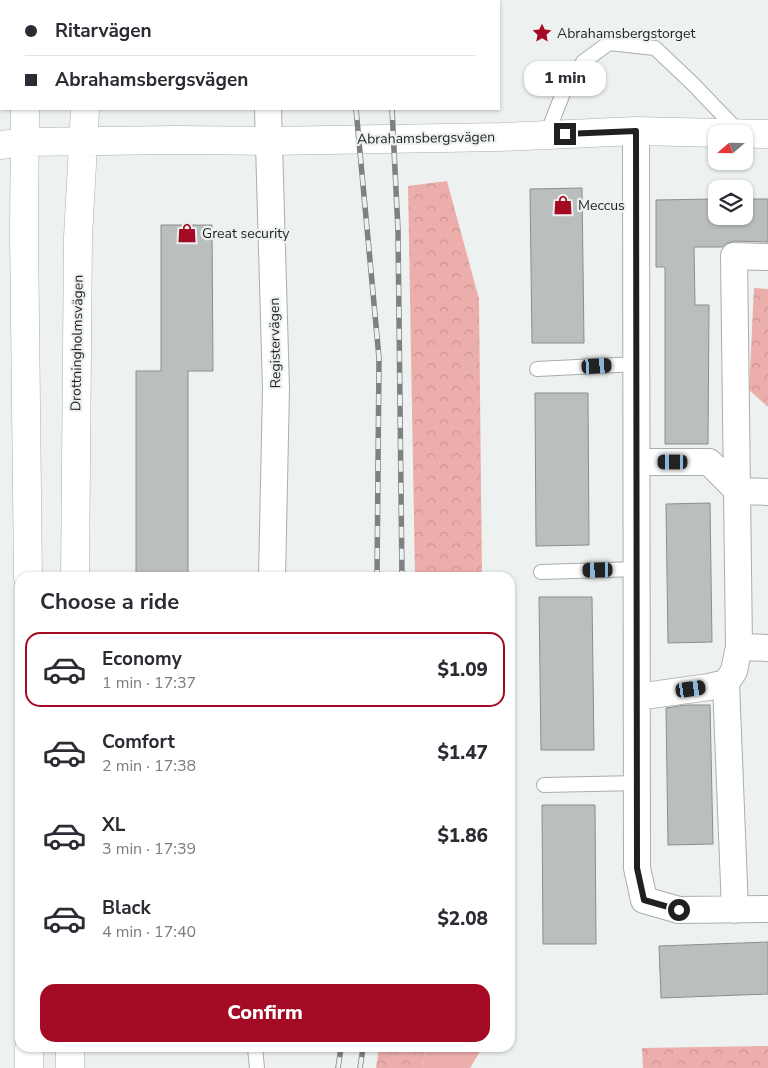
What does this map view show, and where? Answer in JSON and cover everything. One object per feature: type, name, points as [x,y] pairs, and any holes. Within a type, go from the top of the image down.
[{"type":"main road","points":[[25,110],[13,144],[24,232],[28,572]]},
{"type":"main road","name":"Drottningholmsvägen","points":[[74,572],[78,236],[84,142],[84,110]]},
{"type":"main road","name":"Abrahamsbergsvägen","points":[[13,144],[176,140],[270,141],[501,137],[636,131],[708,132]]},
{"type":"main road","name":"Abrahamsbergsvägen","points":[[753,133],[768,134]]},
{"type":"main road","points":[[29,1052],[29,1068]]},
{"type":"main road","points":[[70,1052],[70,1068]]},
{"type":"street","name":"Registervägen","points":[[268,110],[276,389],[272,572]]},
{"type":"street","points":[[636,131],[637,868],[644,900],[679,910],[768,910]]},
{"type":"street","points":[[735,910],[726,683],[734,671],[738,647],[738,491],[734,256],[768,256]]},
{"type":"street","points":[[637,462],[709,462],[738,491],[768,492]]},
{"type":"street","points":[[738,647],[768,648]]},
{"type":"street","points":[[637,696],[709,687],[726,683]]},
{"type":"lane","points":[[547,134],[563,93],[583,62],[609,43],[655,48],[732,125]]},
{"type":"lane","points":[[537,369],[636,364]]},
{"type":"lane","points":[[541,572],[637,570]]},
{"type":"lane","points":[[544,785],[638,783]]},
{"type":"lane","points":[[255,1052],[257,1068]]},
{"type":"green space","points":[[447,181],[479,299],[482,572],[415,572],[408,186]]},
{"type":"green space","points":[[754,288],[768,289],[768,407],[749,390]]},
{"type":"green space","points":[[768,1046],[768,1068],[643,1068],[642,1048]]},
{"type":"green space","points":[[378,1052],[425,1052],[423,1068],[376,1068]]},
{"type":"green space","points":[[425,1052],[480,1052],[470,1068],[423,1068]]},
{"type":"building","points":[[582,188],[584,343],[532,343],[530,189]]},
{"type":"building","points":[[708,199],[708,225],[753,225],[753,199],[768,199],[768,242],[734,241],[722,247],[694,247],[695,305],[709,305],[708,444],[665,444],[665,267],[656,267],[656,200]]},
{"type":"building","points":[[161,225],[212,225],[213,371],[188,371],[188,572],[136,572],[136,371],[161,371]]},
{"type":"building","points":[[535,393],[588,393],[589,545],[536,546]]},
{"type":"building","points":[[710,503],[712,642],[668,643],[666,504]]},
{"type":"building","points":[[539,597],[592,597],[594,750],[541,750]]},
{"type":"building","points":[[686,705],[710,705],[713,844],[668,845],[666,708]]},
{"type":"building","points":[[542,805],[595,805],[596,944],[543,944]]},
{"type":"building","points":[[768,942],[768,994],[661,998],[659,946]]},
{"type":"railway","points":[[356,110],[379,358],[377,572]]},
{"type":"railway","points":[[392,110],[398,230],[402,572]]},
{"type":"railway","points":[[338,1068],[340,1052]]},
{"type":"railway","points":[[360,1068],[362,1052]]},
{"type":"place","name":"Abrahamsbergstorget","points":[[542,33]]},
{"type":"place","name":"Meccus","points":[[563,205]]},
{"type":"place","name":"Great security","points":[[187,233]]},
{"type":"route","points":[[565,134],[636,131],[637,868],[644,900],[679,910]]}]
